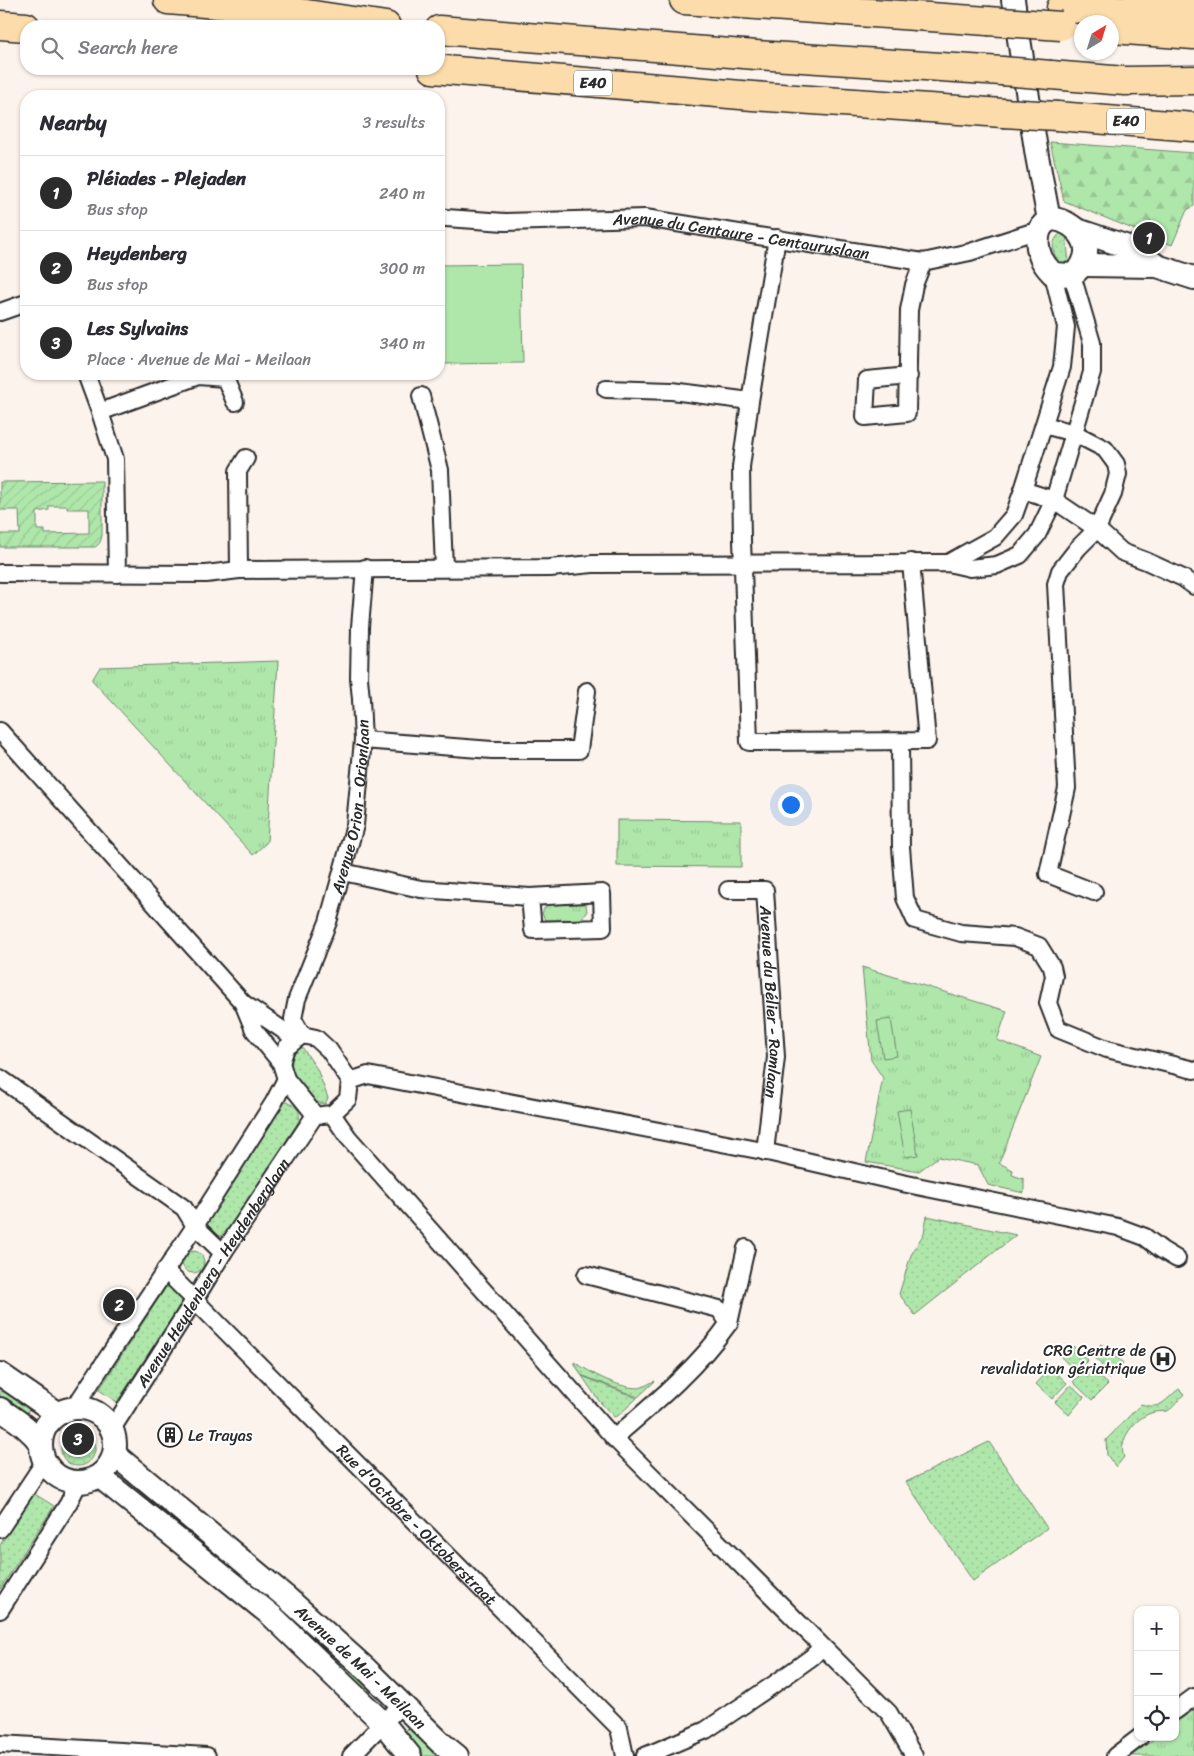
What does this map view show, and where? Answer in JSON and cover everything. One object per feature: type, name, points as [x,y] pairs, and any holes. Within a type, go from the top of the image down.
[{"type":"highway","points":[[168,0],[267,8],[345,20]]},
{"type":"highway","points":[[684,0],[997,8]]},
{"type":"highway","points":[[917,0],[997,8],[1068,20],[1194,13]]},
{"type":"highway","points":[[0,25],[20,27]]},
{"type":"highway","name":"E40","points":[[445,30],[1125,81],[1194,80]]},
{"type":"highway","points":[[1119,30],[1194,35]]},
{"type":"highway","name":"E40","points":[[445,70],[743,96],[1057,116],[1194,127]]},
{"type":"highway","name":"E40","points":[[1125,81],[1194,94]]},
{"type":"street","points":[[997,8],[1037,156],[1044,226],[1038,240],[1042,259],[1069,271],[1157,266]]},
{"type":"street","name":"Avenue du Centaure - Centauruslaan","points":[[445,218],[505,222],[645,218],[923,262],[970,252],[1029,233],[1044,226]]},
{"type":"street","points":[[1044,226],[1060,220],[1078,230],[1134,249],[1157,266],[1194,278]]},
{"type":"street","points":[[948,563],[995,537],[1014,515],[1062,368],[1069,271],[1085,256],[1084,240],[1078,230]]},
{"type":"street","points":[[778,238],[750,401],[741,467],[749,742],[927,742],[911,562]]},
{"type":"street","points":[[909,376],[909,310],[914,285],[923,262]]},
{"type":"street","points":[[0,573],[206,574],[238,570],[550,568],[593,564],[911,562],[948,563],[970,568],[997,565],[1020,554],[1037,535],[1054,500],[1092,372],[1092,343],[1069,271]]},
{"type":"street","points":[[0,312],[20,305]]},
{"type":"street","points":[[88,380],[115,459],[117,574]]},
{"type":"street","points":[[100,412],[187,380]]},
{"type":"street","points":[[226,380],[235,402]]},
{"type":"street","points":[[606,389],[672,391],[750,401]]},
{"type":"street","points":[[421,396],[440,470],[444,568]]},
{"type":"street","points":[[1044,424],[1074,433],[1105,449],[1116,464],[1118,474],[1113,494],[1097,529],[1060,570],[1056,584],[1067,788],[1048,874],[1094,892]]},
{"type":"street","points":[[238,570],[238,471],[246,458]]},
{"type":"street","points":[[1023,490],[1054,500],[1097,529],[1122,552],[1183,578],[1194,586]]},
{"type":"street","name":"Avenue Orion - Orionlaan","points":[[299,1037],[293,1019],[297,999],[328,922],[355,825],[362,740],[359,678],[360,628],[365,568]]},
{"type":"street","points":[[362,740],[492,750],[579,750],[587,691]]},
{"type":"street","points":[[0,731],[243,1003],[299,1037],[316,1038],[329,1050],[350,1081],[348,1099],[332,1114],[315,1115],[286,1079],[281,1063],[254,1030],[243,1003]]},
{"type":"street","points":[[900,743],[901,848],[905,898],[915,920],[961,933],[1015,937],[1039,946],[1052,967],[1054,976],[1048,1004],[1058,1029],[1107,1049],[1194,1070]]},
{"type":"street","points":[[343,872],[420,889],[530,897],[602,893],[603,928],[533,930],[530,897]]},
{"type":"street","name":"Avenue du Bélier - Ramlaan","points":[[728,890],[765,890],[776,1057],[765,1152]]},
{"type":"street","points":[[281,1063],[286,1048],[299,1037]]},
{"type":"street","points":[[350,1081],[368,1075],[765,1152],[902,1183],[1118,1227],[1145,1237],[1177,1259]]},
{"type":"street","points":[[0,1078],[184,1208],[195,1226],[223,1253]]},
{"type":"street","points":[[0,1529],[43,1453],[44,1430],[48,1424],[66,1411],[165,1270],[274,1102],[286,1079]]},
{"type":"street","points":[[332,1114],[348,1136],[614,1438],[889,1713],[914,1756]]},
{"type":"street","name":"Avenue Heydenberg - Heydenberglaan","points":[[112,1429],[223,1253],[315,1115]]},
{"type":"street","points":[[614,1438],[653,1405],[716,1341],[729,1323],[746,1248]]},
{"type":"street","name":"Rue d'Octobre - Oktoberstraat","points":[[165,1270],[619,1728],[625,1756]]},
{"type":"street","points":[[586,1275],[719,1309],[729,1323]]},
{"type":"street","points":[[0,1374],[66,1411],[83,1408],[100,1415],[112,1429],[115,1441],[111,1462],[89,1479],[68,1504],[0,1610]]},
{"type":"street","name":"Avenue de Mai - Meilaan","points":[[0,1410],[34,1433],[50,1469],[62,1479],[89,1479],[272,1616],[383,1723],[410,1756]]},
{"type":"street","name":"Avenue de Mai - Meilaan","points":[[114,1454],[287,1598],[366,1669],[401,1705],[457,1756]]},
{"type":"street","name":"Avenue de Mai - Meilaan","points":[[272,1616],[287,1598]]},
{"type":"street","points":[[645,1756],[706,1730],[773,1685],[812,1657],[822,1647]]},
{"type":"street","points":[[1179,1708],[1194,1697]]},
{"type":"street","points":[[350,1756],[401,1705]]},
{"type":"street","points":[[1115,1756],[1135,1741]]},
{"type":"street","points":[[0,1744],[207,1756]]},
{"type":"green space","points":[[1050,142],[1194,153],[1194,206],[1187,210],[1172,245],[1064,201]]},
{"type":"green space","points":[[1061,233],[1066,233],[1069,264],[1059,263],[1055,255],[1054,243],[1057,236]]},
{"type":"green space","points":[[521,264],[523,363],[445,364],[445,265]]},
{"type":"green space","points":[[102,481],[102,535],[100,542],[95,547],[0,547],[0,534],[20,534],[19,510],[0,510],[0,482]],"holes":[[[49,506],[67,506],[67,509],[89,509],[89,533],[45,534],[45,530],[37,530],[37,512],[49,510]]]},
{"type":"green space","points":[[278,661],[267,842],[253,855],[92,680],[100,667]]},
{"type":"green space","points":[[617,820],[741,821],[741,867],[617,866]]},
{"type":"green space","points":[[547,903],[586,904],[587,913],[578,921],[545,920],[542,913]]},
{"type":"green space","points":[[862,967],[1007,1011],[997,1040],[1041,1057],[999,1163],[1013,1170],[1012,1175],[1024,1179],[1024,1193],[988,1185],[978,1165],[938,1157],[919,1171],[866,1162],[883,1078],[871,1060]]},
{"type":"green space","points":[[891,1019],[897,1056],[883,1058],[877,1021]]},
{"type":"green space","points":[[302,1047],[317,1069],[328,1098],[325,1104],[317,1102],[304,1093],[295,1078],[290,1053],[294,1049]]},
{"type":"green space","points":[[287,1102],[298,1110],[299,1120],[297,1124],[228,1231],[219,1237],[210,1233],[205,1223],[280,1104]]},
{"type":"green space","points":[[910,1109],[918,1155],[905,1157],[897,1111]]},
{"type":"green space","points":[[927,1216],[1016,1235],[915,1315],[899,1294],[911,1255],[924,1233]]},
{"type":"green space","points":[[193,1251],[201,1254],[204,1262],[201,1270],[193,1273],[185,1270],[182,1262],[185,1254]]},
{"type":"green space","points":[[168,1284],[186,1296],[117,1402],[99,1390]]},
{"type":"green space","points":[[1101,1344],[1123,1363],[1109,1379],[1099,1370],[1102,1365],[1091,1355]]},
{"type":"green space","points":[[1073,1346],[1088,1360],[1076,1372],[1061,1357]]},
{"type":"green space","points":[[574,1362],[604,1379],[620,1385],[639,1388],[655,1381],[638,1397],[581,1375]]},
{"type":"green space","points":[[1088,1366],[1108,1384],[1092,1400],[1073,1382]]},
{"type":"green space","points":[[1051,1368],[1067,1383],[1052,1399],[1036,1384]]},
{"type":"green space","points":[[582,1376],[637,1398],[619,1415],[614,1417],[599,1401]]},
{"type":"green space","points":[[1071,1385],[1084,1397],[1069,1415],[1055,1402]]},
{"type":"green space","points":[[0,1388],[30,1407],[24,1419],[0,1404]]},
{"type":"green space","points":[[1179,1389],[1184,1394],[1171,1408],[1167,1411],[1155,1412],[1145,1416],[1129,1431],[1123,1444],[1122,1451],[1124,1457],[1116,1467],[1107,1455],[1106,1440],[1141,1404],[1148,1406],[1159,1405]]},
{"type":"green space","points":[[78,1432],[85,1433],[90,1437],[94,1442],[94,1456],[90,1461],[85,1465],[78,1466],[71,1465],[66,1461],[62,1456],[61,1449],[62,1442],[66,1437],[71,1433]]},
{"type":"green space","points":[[989,1442],[1047,1528],[973,1581],[906,1482]]},
{"type":"green space","points":[[131,1472],[269,1591],[262,1602],[120,1484]]},
{"type":"green space","points":[[33,1493],[54,1506],[0,1589],[0,1545]]},
{"type":"green space","points":[[293,1614],[371,1688],[364,1695],[286,1621]]},
{"type":"green space","points":[[1194,1710],[1194,1756],[1131,1756],[1152,1741],[1179,1741],[1179,1720]]},
{"type":"green space","points":[[411,1727],[449,1756],[419,1756],[405,1733]]},
{"type":"place","name":"Pléiades - Plejaden","points":[[1149,238]]},
{"type":"place","name":"Heydenberg","points":[[119,1305]]},
{"type":"place","name":"CRG Centre de revalidation gériatrique","points":[[1163,1359]]},
{"type":"place","name":"Le Trayas","points":[[170,1435]]},
{"type":"place","name":"Les Sylvains","points":[[78,1439]]}]
